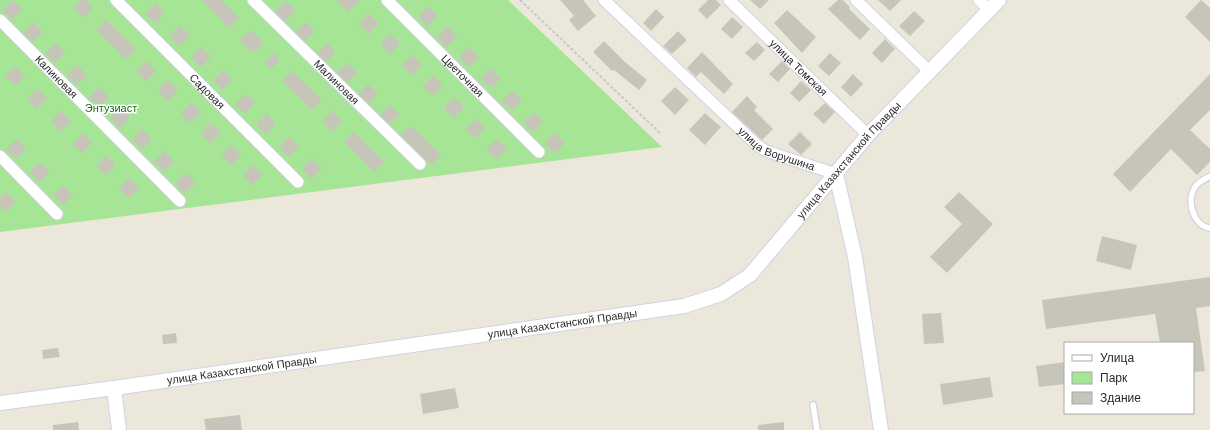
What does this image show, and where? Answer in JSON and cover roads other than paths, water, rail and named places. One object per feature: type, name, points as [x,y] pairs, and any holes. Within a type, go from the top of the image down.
[{"type":"street","name":"Садовая","points":[[116,0],[298,182]]},
{"type":"street","name":"Малиновая","points":[[253,0],[420,164]]},
{"type":"street","name":"Цветочная","points":[[388,0],[539,152]]},
{"type":"street","name":"улица Ворушина","points":[[604,0],[757,145],[766,151],[836,174]]},
{"type":"street","name":"улица Томская","points":[[729,0],[868,135]]},
{"type":"street","points":[[856,0],[929,71]]},
{"type":"street","points":[[979,0],[994,5]]},
{"type":"street","name":"улица Казахстанской Правды","points":[[0,403],[684,306],[721,294],[750,275],[868,135],[994,5]]},
{"type":"street","name":"Калиновая","points":[[0,20],[180,201]]},
{"type":"street","points":[[0,156],[57,214]]},
{"type":"street","points":[[836,174],[855,256],[882,430]]},
{"type":"street","points":[[114,388],[119,430]]},
{"type":"lane","points":[[1210,176],[1194,188],[1191,199],[1194,216],[1200,223],[1210,228]]},
{"type":"lane","points":[[814,405],[817,430]]},
{"type":"park label","name":"Энтузиаст","points":[[111,108]]}]
